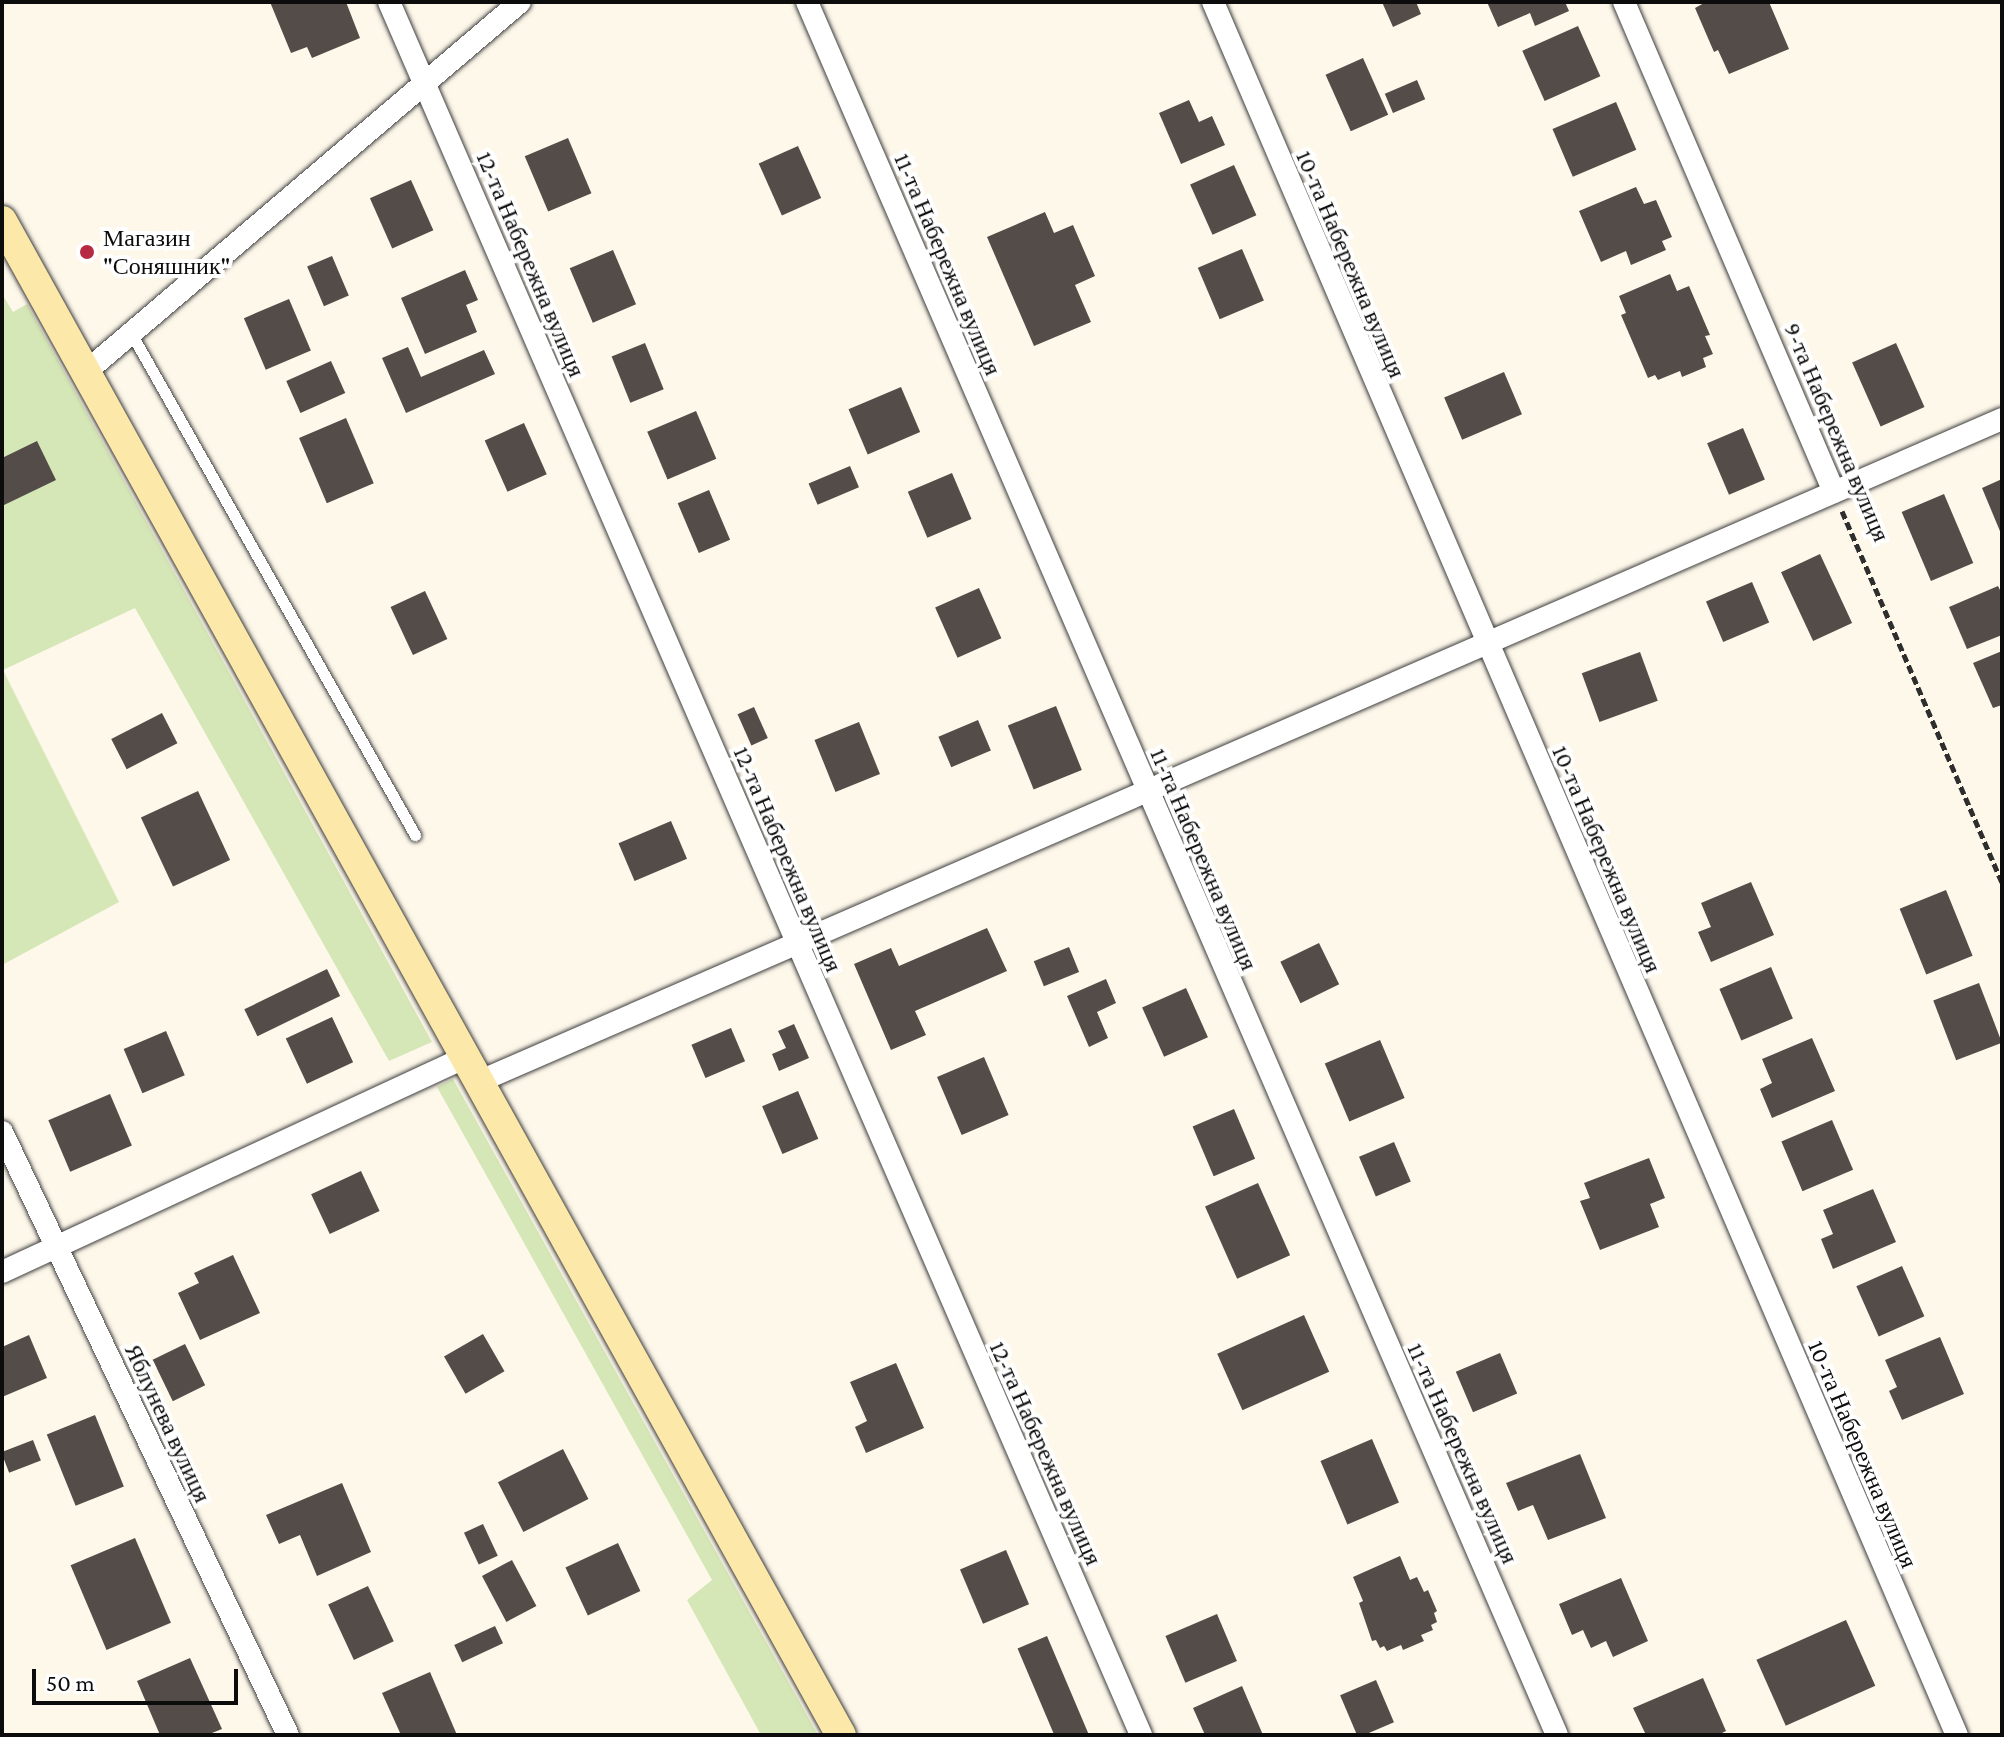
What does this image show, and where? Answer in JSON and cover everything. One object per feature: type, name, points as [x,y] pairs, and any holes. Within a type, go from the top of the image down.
[{"type":"street","name":"12-та Набережна вулиця","points":[[389,2],[1141,1735]]},
{"type":"street","points":[[88,370],[520,2]]},
{"type":"street","name":"11-та Набережна вулиця","points":[[807,2],[1557,1735]]},
{"type":"street","name":"10-та Набережна вулиця","points":[[1213,2],[1486,644],[1957,1735]]},
{"type":"street","name":"9-та Набережна вулиця","points":[[1624,2],[1834,492]]},
{"type":"street","points":[[2,221],[88,370],[471,1070],[841,1735]]},
{"type":"street","points":[[2,1272],[471,1070],[795,941],[1147,792],[2002,419]]},
{"type":"street","name":"Яблунева вулиця","points":[[2,1132],[288,1735]]},
{"type":"lane","points":[[131,333],[415,835]]},
{"type":"path","name":"9-та Набережна вулиця","points":[[1834,492],[2002,882]]},
{"type":"green space","points":[[2,294],[13,312],[27,304],[432,1042],[389,1061],[135,608],[3,670],[119,902],[2,965]]},
{"type":"green space","points":[[453,1079],[818,1735],[761,1735],[687,1600],[712,1580],[437,1087]]},
{"type":"building","points":[[270,2],[346,2],[360,38],[312,58],[307,47],[291,53]]},
{"type":"building","points":[[1382,2],[1416,2],[1421,14],[1393,27]]},
{"type":"building","points":[[1487,2],[1565,2],[1569,11],[1535,26],[1530,13],[1498,27]]},
{"type":"building","points":[[1706,2],[1769,2],[1789,49],[1729,74],[1718,50],[1714,52],[1695,8]]},
{"type":"building","points":[[1578,26],[1600,76],[1545,101],[1522,51]]},
{"type":"building","points":[[1363,58],[1388,115],[1351,131],[1326,75]]},
{"type":"building","points":[[1417,80],[1425,99],[1393,113],[1385,94]]},
{"type":"building","points":[[1189,100],[1199,122],[1212,116],[1225,145],[1181,164],[1159,113]]},
{"type":"building","points":[[1616,102],[1636,150],[1573,177],[1552,129]]},
{"type":"building","points":[[568,138],[591,193],[548,212],[525,156]]},
{"type":"building","points":[[798,146],[821,198],[782,216],[759,163]]},
{"type":"building","points":[[1234,165],[1256,215],[1213,235],[1190,185]]},
{"type":"building","points":[[411,180],[433,230],[392,249],[370,198]]},
{"type":"building","points":[[1636,187],[1644,204],[1656,200],[1672,237],[1662,241],[1666,250],[1631,265],[1626,251],[1601,262],[1579,211]]},
{"type":"building","points":[[1045,212],[1054,233],[1073,225],[1095,276],[1075,285],[1091,322],[1034,346],[987,237]]},
{"type":"building","points":[[1242,249],[1264,301],[1220,319],[1198,268]]},
{"type":"building","points":[[613,250],[636,304],[593,323],[570,268]]},
{"type":"building","points":[[332,256],[349,296],[324,306],[307,267]]},
{"type":"building","points":[[465,270],[478,300],[466,305],[477,332],[425,354],[401,298]]},
{"type":"building","points":[[1670,274],[1677,291],[1689,286],[1710,335],[1705,336],[1713,354],[1703,358],[1706,367],[1682,377],[1680,371],[1658,380],[1655,375],[1648,378],[1621,315],[1626,313],[1619,296]]},
{"type":"building","points":[[289,299],[311,351],[266,370],[244,318]]},
{"type":"building","points":[[645,343],[664,389],[630,403],[612,356]]},
{"type":"building","points":[[1896,343],[1924,407],[1881,426],[1852,363]]},
{"type":"building","points":[[408,347],[421,377],[484,350],[495,374],[406,413],[382,358]]},
{"type":"building","points":[[331,361],[345,393],[300,413],[286,381]]},
{"type":"building","points":[[1504,372],[1522,414],[1462,440],[1444,397]]},
{"type":"building","points":[[901,387],[920,432],[868,454],[849,409]]},
{"type":"building","points":[[696,411],[716,459],[668,480],[647,432]]},
{"type":"building","points":[[346,418],[374,483],[327,503],[299,438]]},
{"type":"building","points":[[524,423],[547,474],[507,492],[485,440]]},
{"type":"building","points":[[1743,428],[1765,480],[1729,495],[1707,443]]},
{"type":"building","points":[[37,441],[56,480],[2,506],[2,458]]},
{"type":"building","points":[[850,466],[859,487],[818,505],[809,484]]},
{"type":"building","points":[[952,473],[972,519],[927,538],[908,492]]},
{"type":"building","points":[[2002,479],[2002,536],[1982,488]]},
{"type":"building","points":[[709,490],[730,540],[699,553],[678,503]]},
{"type":"building","points":[[1944,494],[1973,563],[1931,581],[1902,512]]},
{"type":"building","points":[[1820,554],[1852,623],[1813,641],[1781,572]]},
{"type":"building","points":[[1752,582],[1769,623],[1723,642],[1706,602]]},
{"type":"building","points":[[1998,586],[2002,594],[2002,635],[1967,649],[1949,607]]},
{"type":"building","points":[[979,588],[1001,638],[958,658],[935,608]]},
{"type":"building","points":[[425,591],[447,639],[413,655],[391,607]]},
{"type":"building","points":[[2002,651],[2002,705],[1993,708],[1973,663]]},
{"type":"building","points":[[1640,652],[1658,701],[1600,722],[1582,673]]},
{"type":"building","points":[[1056,706],[1082,770],[1034,789],[1008,725]]},
{"type":"building","points":[[754,707],[768,738],[751,745],[738,714]]},
{"type":"building","points":[[162,713],[177,743],[127,769],[111,739]]},
{"type":"building","points":[[978,720],[991,750],[951,767],[938,737]]},
{"type":"building","points":[[859,722],[880,774],[835,792],[814,740]]},
{"type":"building","points":[[198,791],[230,860],[173,887],[141,818]]},
{"type":"building","points":[[671,821],[687,859],[635,881],[619,843]]},
{"type":"building","points":[[1751,882],[1774,935],[1711,962],[1698,932],[1711,927],[1701,903]]},
{"type":"building","points":[[1946,890],[1973,956],[1926,975],[1900,909]]},
{"type":"building","points":[[987,928],[1007,971],[915,1011],[926,1035],[891,1050],[854,964],[891,948],[899,966]]},
{"type":"building","points":[[1319,943],[1339,984],[1301,1003],[1280,962]]},
{"type":"building","points":[[1069,947],[1079,972],[1044,986],[1034,961]]},
{"type":"building","points":[[1771,967],[1793,1019],[1741,1040],[1719,989]]},
{"type":"building","points":[[327,969],[340,996],[257,1036],[244,1009]]},
{"type":"building","points":[[1106,979],[1116,1003],[1097,1012],[1108,1038],[1089,1047],[1067,996]]},
{"type":"building","points":[[1979,983],[2002,1043],[1956,1060],[1933,1001]]},
{"type":"building","points":[[1186,988],[1208,1037],[1164,1057],[1142,1008]]},
{"type":"building","points":[[332,1017],[353,1062],[307,1084],[286,1039]]},
{"type":"building","points":[[794,1024],[809,1058],[779,1071],[772,1054],[786,1048],[778,1031]]},
{"type":"building","points":[[731,1028],[745,1061],[705,1078],[691,1045]]},
{"type":"building","points":[[166,1031],[185,1075],[142,1093],[124,1049]]},
{"type":"building","points":[[1812,1038],[1835,1091],[1772,1118],[1760,1089],[1772,1083],[1762,1059]]},
{"type":"building","points":[[1380,1040],[1405,1098],[1349,1121],[1325,1063]]},
{"type":"building","points":[[984,1057],[1009,1115],[962,1135],[937,1077]]},
{"type":"building","points":[[798,1091],[818,1139],[782,1154],[762,1106]]},
{"type":"building","points":[[110,1094],[132,1146],[70,1172],[48,1120]]},
{"type":"building","points":[[1234,1109],[1255,1159],[1214,1176],[1193,1127]]},
{"type":"building","points":[[1832,1120],[1853,1170],[1802,1191],[1781,1141]]},
{"type":"building","points":[[1394,1142],[1411,1182],[1376,1196],[1359,1157]]},
{"type":"building","points":[[1649,1158],[1665,1198],[1650,1204],[1659,1227],[1600,1250],[1580,1201],[1590,1198],[1584,1183]]},
{"type":"building","points":[[361,1171],[380,1211],[330,1234],[311,1194]]},
{"type":"building","points":[[1258,1183],[1290,1255],[1237,1279],[1205,1207]]},
{"type":"building","points":[[1873,1189],[1896,1242],[1833,1269],[1821,1239],[1833,1234],[1823,1210]]},
{"type":"building","points":[[233,1255],[260,1313],[200,1340],[178,1293],[199,1283],[194,1273]]},
{"type":"building","points":[[1902,1266],[1924,1316],[1879,1337],[1856,1286]]},
{"type":"building","points":[[1304,1315],[1329,1372],[1242,1410],[1217,1354]]},
{"type":"building","points":[[483,1334],[504,1371],[466,1394],[444,1356]]},
{"type":"building","points":[[29,1335],[47,1378],[2,1397],[2,1347]]},
{"type":"building","points":[[1940,1337],[1964,1394],[1902,1420],[1889,1391],[1897,1387],[1885,1360]]},
{"type":"building","points":[[185,1344],[205,1385],[173,1401],[153,1360]]},
{"type":"building","points":[[1500,1353],[1517,1394],[1473,1412],[1456,1372]]},
{"type":"building","points":[[896,1363],[924,1428],[866,1453],[855,1427],[867,1421],[850,1382]]},
{"type":"building","points":[[95,1415],[124,1486],[76,1506],[47,1434]]},
{"type":"building","points":[[1372,1439],[1399,1503],[1347,1524],[1320,1461]]},
{"type":"building","points":[[33,1440],[41,1461],[9,1473],[2,1452]]},
{"type":"building","points":[[563,1449],[588,1499],[523,1532],[498,1482]]},
{"type":"building","points":[[1580,1454],[1606,1518],[1548,1540],[1533,1505],[1518,1511],[1506,1483]]},
{"type":"building","points":[[342,1483],[371,1552],[317,1576],[300,1535],[279,1544],[266,1515]]},
{"type":"building","points":[[483,1524],[498,1556],[479,1565],[464,1533]]},
{"type":"building","points":[[135,1538],[171,1623],[107,1650],[71,1565]]},
{"type":"building","points":[[618,1543],[640,1591],[588,1616],[565,1568]]},
{"type":"building","points":[[1006,1550],[1029,1604],[983,1624],[960,1570]]},
{"type":"building","points":[[1400,1556],[1410,1580],[1417,1577],[1424,1592],[1428,1590],[1437,1611],[1434,1613],[1437,1622],[1431,1625],[1433,1630],[1421,1635],[1424,1641],[1403,1650],[1401,1645],[1387,1651],[1384,1646],[1380,1648],[1376,1640],[1372,1641],[1359,1603],[1363,1601],[1353,1577]]},
{"type":"building","points":[[512,1560],[536,1606],[506,1622],[482,1576]]},
{"type":"building","points":[[1621,1578],[1648,1641],[1613,1657],[1606,1641],[1591,1648],[1583,1630],[1572,1635],[1559,1604]]},
{"type":"building","points":[[368,1586],[394,1641],[354,1660],[328,1605]]},
{"type":"building","points":[[1217,1614],[1237,1661],[1185,1683],[1165,1636]]},
{"type":"building","points":[[1846,1620],[1875,1686],[1786,1726],[1756,1660]]},
{"type":"building","points":[[495,1626],[503,1643],[462,1662],[454,1645]]},
{"type":"building","points":[[1047,1636],[1089,1735],[1054,1735],[1018,1649]]},
{"type":"building","points":[[190,1658],[222,1729],[207,1735],[160,1735],[137,1681]]},
{"type":"building","points":[[430,1672],[457,1735],[401,1735],[382,1693]]},
{"type":"building","points":[[1703,1678],[1726,1731],[1718,1735],[1646,1735],[1633,1708]]},
{"type":"building","points":[[1376,1680],[1394,1722],[1357,1735],[1340,1695]]},
{"type":"building","points":[[1242,1686],[1263,1735],[1205,1735],[1193,1708]]},
{"type":"place","name":"Магазин \"Соняшник\"","points":[[87,252]]}]
